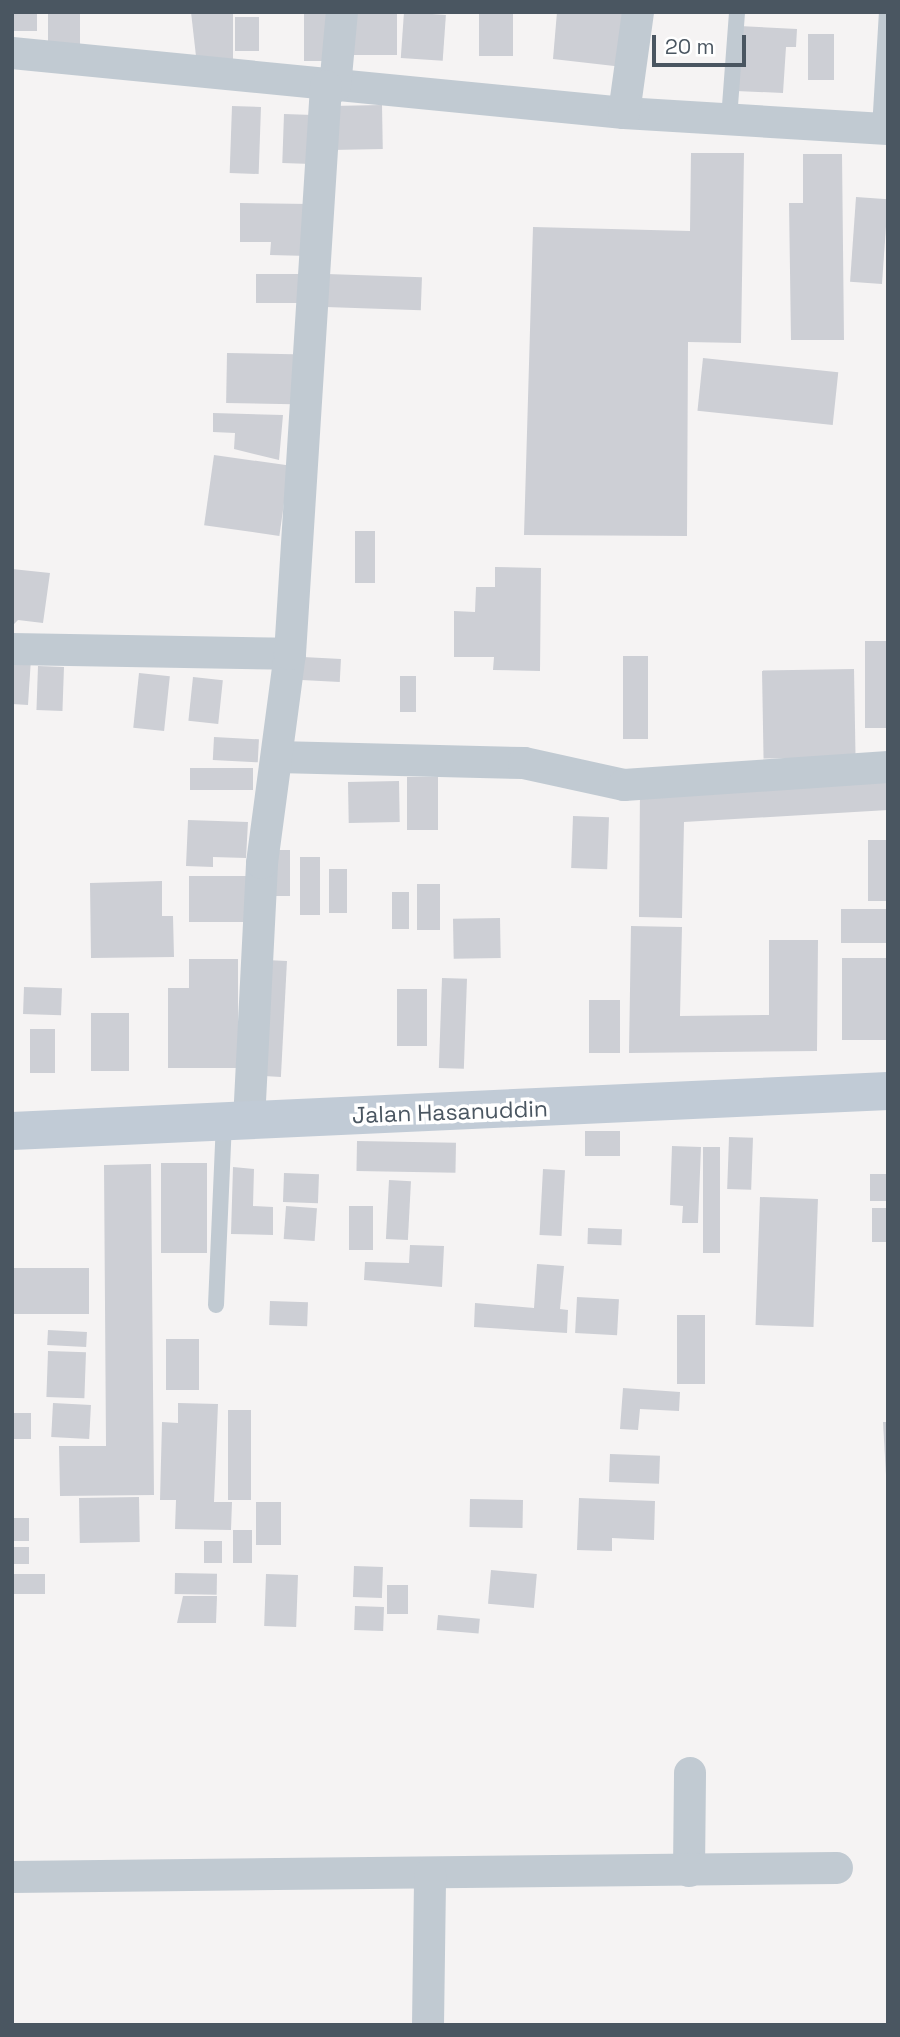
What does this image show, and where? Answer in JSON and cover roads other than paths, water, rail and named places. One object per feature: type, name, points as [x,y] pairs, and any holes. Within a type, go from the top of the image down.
[{"type":"main road","name":"Jalan Hasanuddin","points":[[12,1131],[888,1091]]},
{"type":"street","points":[[236,1121],[262,863],[290,654],[330,86],[342,12]]},
{"type":"street","points":[[624,113],[638,12]]},
{"type":"street","points":[[12,53],[624,113],[884,129]]},
{"type":"street","points":[[12,649],[290,654]]},
{"type":"street","points":[[277,757],[524,763],[624,785],[888,767]]},
{"type":"street","points":[[689,1871],[690,1773]]},
{"type":"street","points":[[12,1877],[836,1868]]},
{"type":"street","points":[[428,2025],[430,1874]]},
{"type":"lane","points":[[729,119],[737,12]]},
{"type":"lane","points":[[884,129],[887,12]]},
{"type":"lane","points":[[215,1305],[236,1121]]}]
